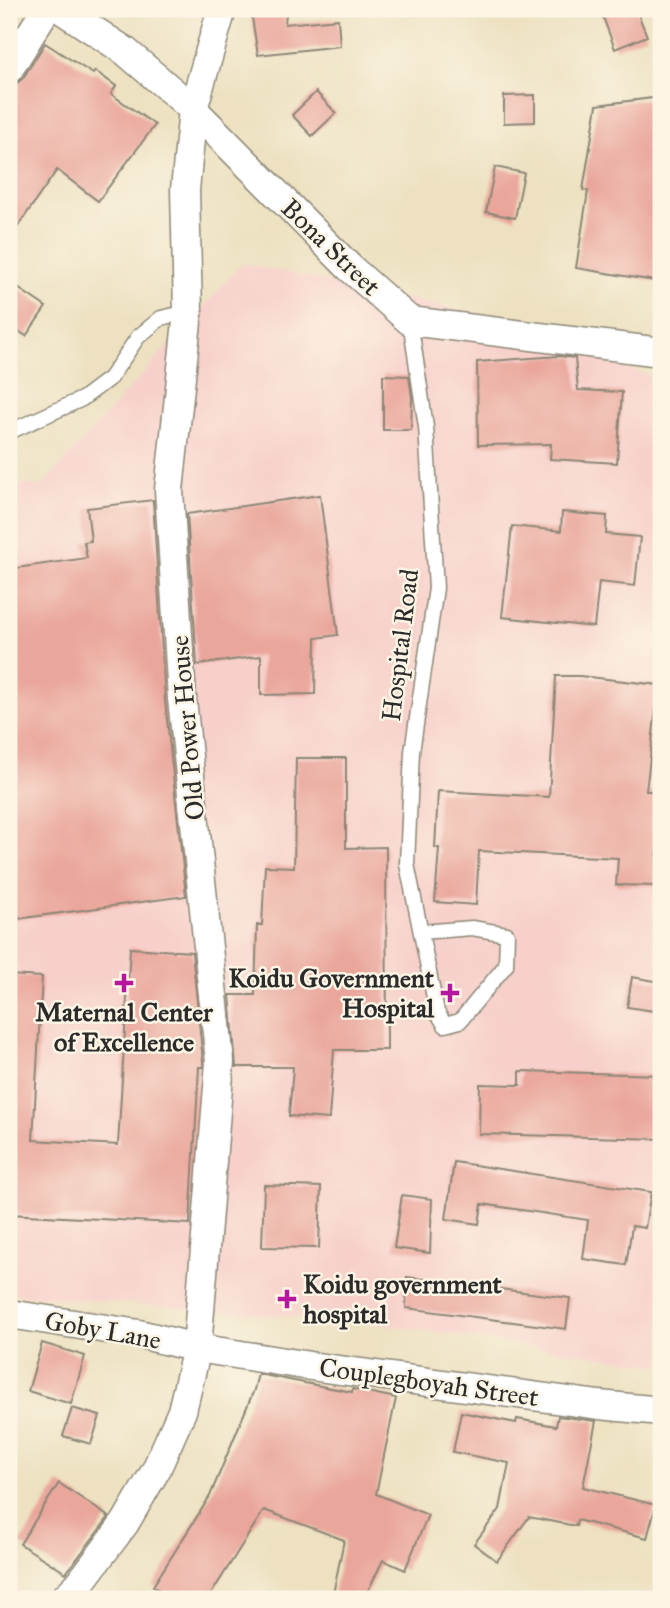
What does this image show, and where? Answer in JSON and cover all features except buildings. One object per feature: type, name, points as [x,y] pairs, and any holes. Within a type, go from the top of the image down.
[{"type":"street","points":[[9,69],[46,9]]},
{"type":"street","name":"Bona Street","points":[[61,9],[125,51],[193,108],[349,267],[410,321]]},
{"type":"street","name":"Old Power House","points":[[64,1599],[79,1584],[125,1523],[156,1470],[181,1411],[197,1348],[220,1062],[182,699],[169,490],[188,312],[185,190],[193,108],[222,9]]},
{"type":"street","points":[[410,321],[661,352]]},
{"type":"street","name":"Goby Lane","points":[[9,1314],[139,1334],[197,1348]]},
{"type":"street","name":"Couplegboyah Street","points":[[197,1348],[310,1366],[661,1411]]},
{"type":"lane","points":[[9,432],[82,399],[110,377],[138,337],[161,318],[188,312]]},
{"type":"lane","name":"Hospital Road","points":[[410,321],[426,427],[436,589],[412,751],[407,864],[437,1012],[445,1025],[460,1021],[506,965],[506,934],[472,928],[421,932]]},
{"type":"shaded area","name":"Koidu Government Hospital","points":[[243,263],[525,324],[639,372],[661,377],[661,1366],[380,1324],[9,1294],[9,483],[42,486]]},
{"type":"place","name":"Maternal Center of Excellence","points":[[124,983]]},
{"type":"place","name":"Koidu Government Hospital","points":[[450,993]]},
{"type":"place","name":"Koidu government hospital","points":[[287,1299]]}]
